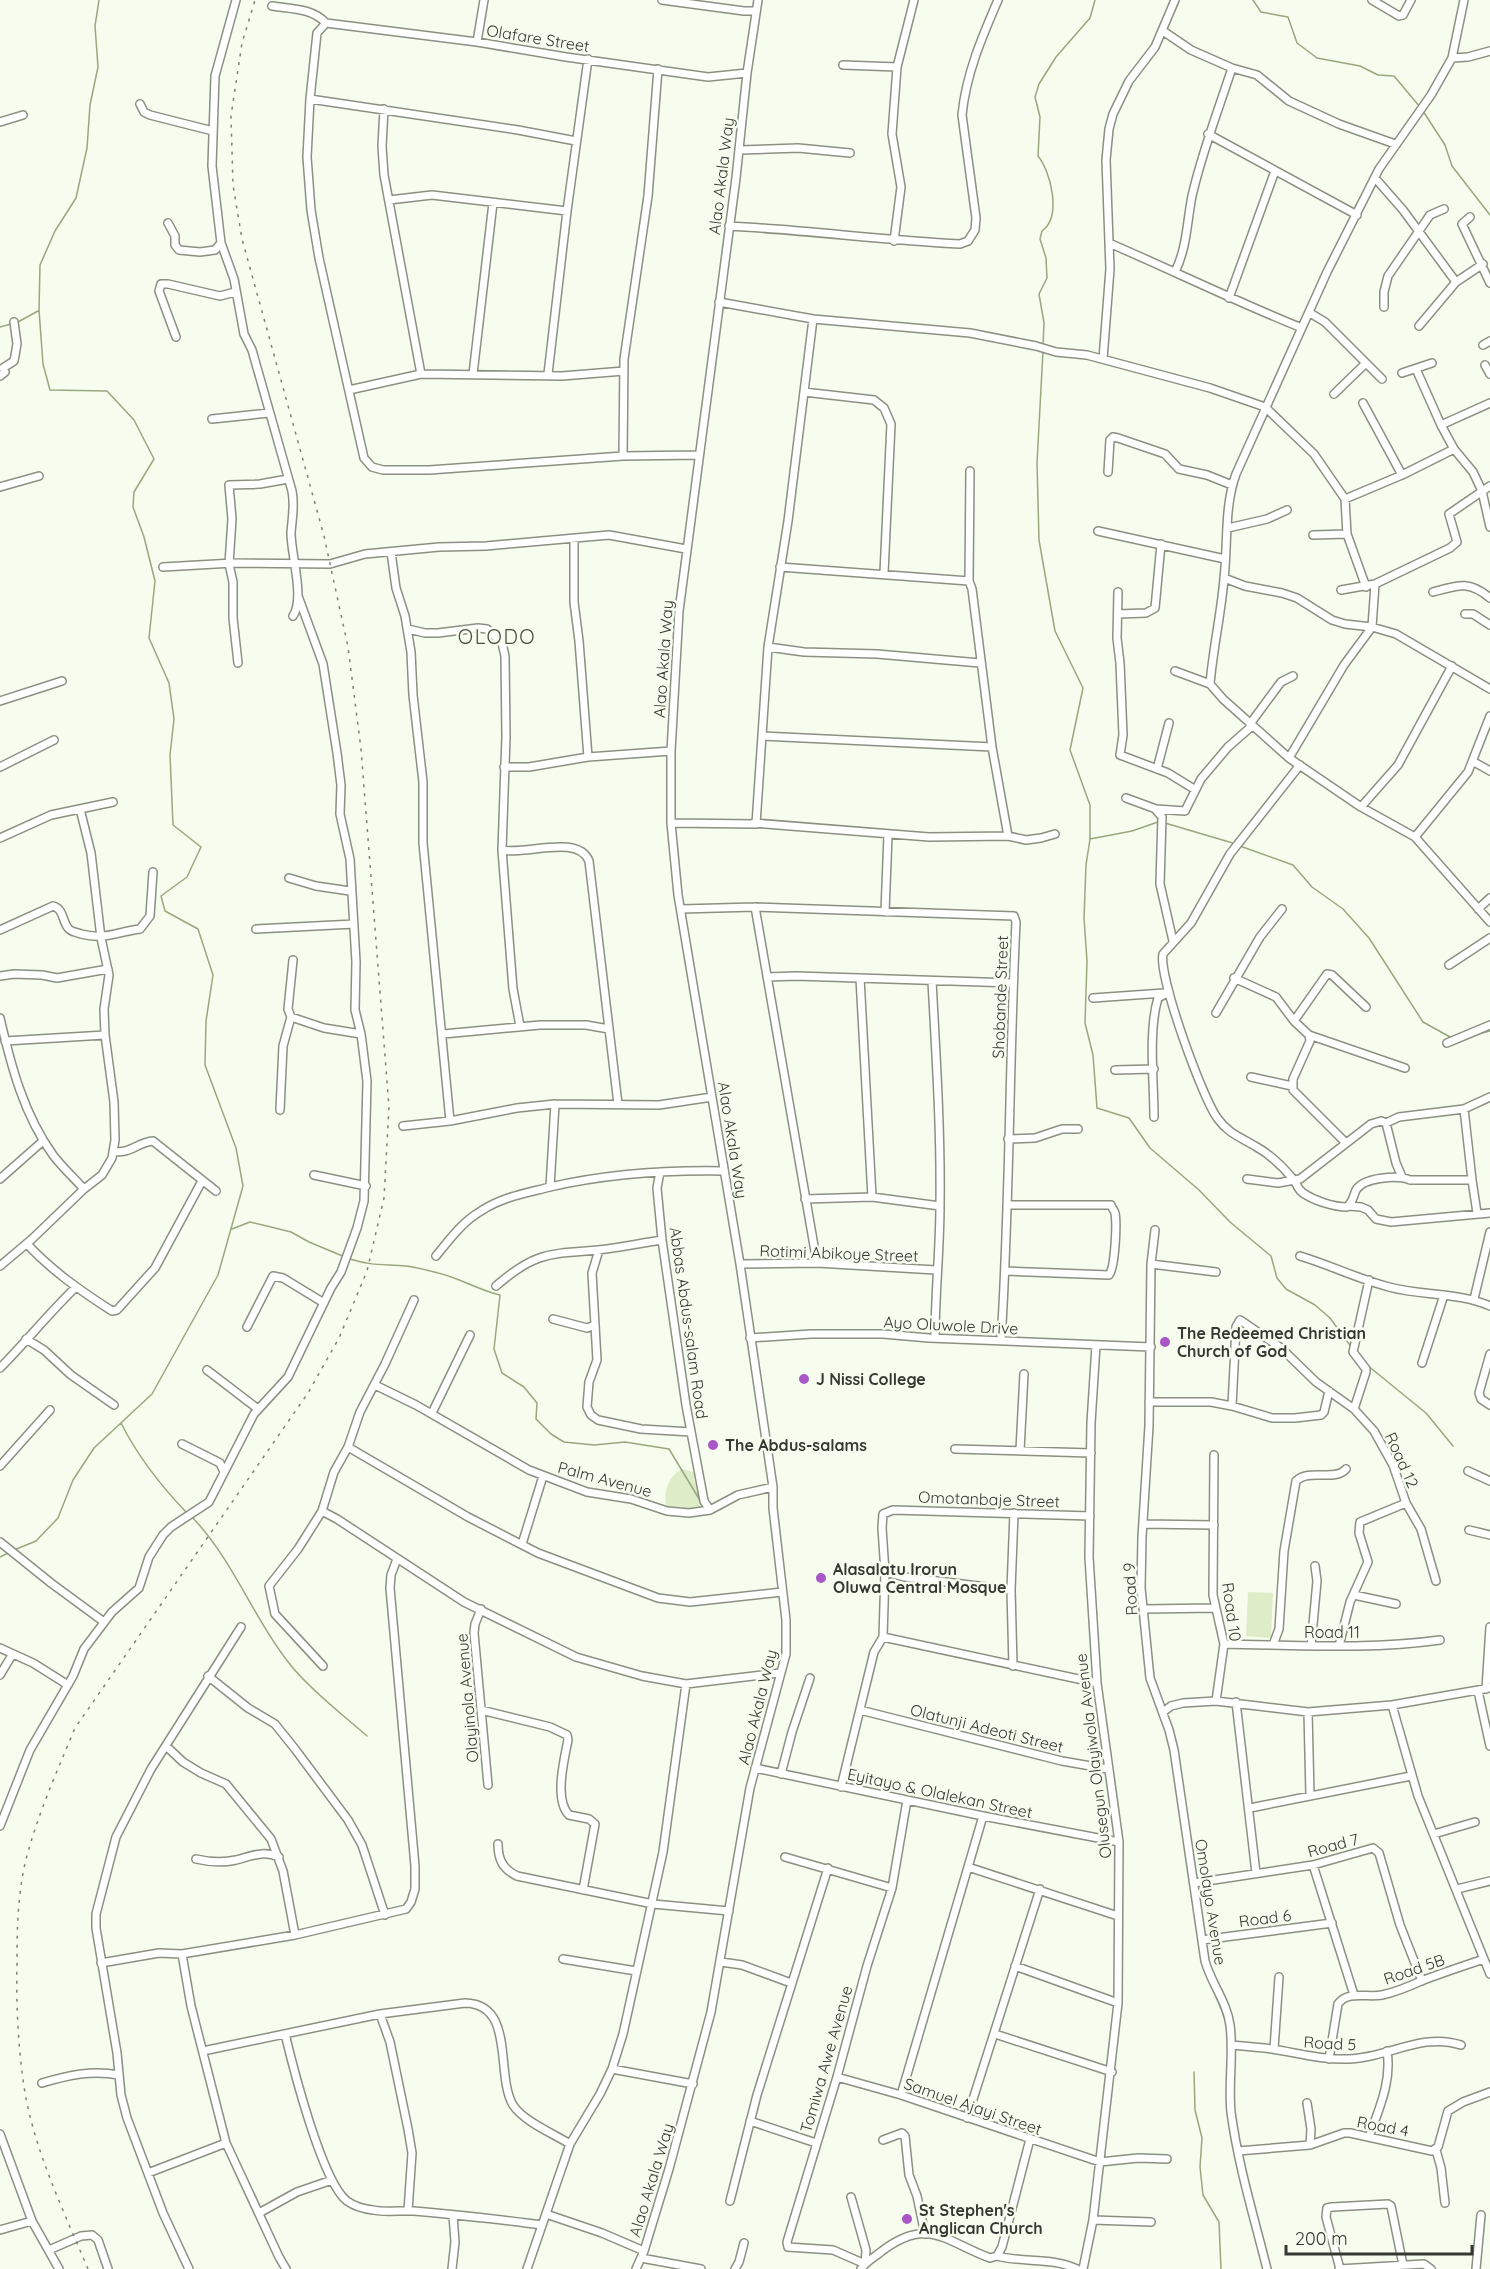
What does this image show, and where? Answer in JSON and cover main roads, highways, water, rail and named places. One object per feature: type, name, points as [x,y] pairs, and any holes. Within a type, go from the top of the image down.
[{"type":"waterway","points":[[14,1550],[36,1541],[58,1518],[73,1480],[94,1448],[152,1394],[218,1275],[243,1186],[236,1148],[205,1065],[206,1021],[213,975],[198,929],[165,911],[161,896],[187,877],[201,847],[173,825],[170,755],[174,719],[169,683],[149,638],[155,581],[144,537],[133,507],[134,492],[154,459],[134,420],[107,391],[50,390],[43,364],[39,310],[40,265],[55,231],[76,198],[87,148],[90,105],[98,67],[95,26],[99,0]]},
{"type":"waterway","points":[[1043,346],[1044,323],[1039,294],[1047,278],[1046,258],[1040,239],[1042,231],[1052,216],[1053,205],[1047,172],[1038,156],[1040,117],[1035,97],[1039,84],[1056,57],[1090,18],[1095,0]]},
{"type":"waterway","points":[[1253,0],[1261,12],[1288,17],[1297,43],[1317,58],[1360,66],[1378,75],[1394,76],[1420,107]]},
{"type":"waterway","points":[[1423,111],[1445,145],[1452,166],[1490,215]]},
{"type":"waterway","points":[[18,322],[38,311]]},
{"type":"waterway","points":[[0,327],[11,324]]},
{"type":"waterway","points":[[1043,351],[1037,463],[1039,540],[1055,631],[1083,688],[1070,750],[1090,805],[1090,839],[1086,865],[1084,918],[1087,961],[1085,1023],[1093,1055],[1097,1108],[1129,1118],[1150,1148],[1199,1190],[1230,1222],[1271,1256],[1277,1278],[1286,1289],[1315,1305],[1330,1318],[1352,1348]]},
{"type":"waterway","points":[[1090,839],[1132,831],[1158,822]]},
{"type":"waterway","points":[[1165,823],[1236,844]]},
{"type":"waterway","points":[[1240,846],[1293,865],[1312,887],[1343,909],[1369,938],[1423,1022],[1452,1038]]},
{"type":"waterway","points":[[1474,1035],[1490,1031]]},
{"type":"waterway","points":[[232,1229],[250,1222],[267,1226],[291,1232],[345,1257]]},
{"type":"waterway","points":[[350,1259],[372,1264],[422,1269],[446,1275],[500,1295],[494,1349],[502,1373],[524,1387],[537,1403],[536,1419],[551,1434],[564,1442],[594,1445],[625,1442],[669,1449],[701,1502]]},
{"type":"waterway","points":[[1367,1365],[1426,1413],[1453,1446]]},
{"type":"waterway","points":[[121,1423],[151,1471],[187,1513]]},
{"type":"waterway","points":[[191,1516],[220,1552],[267,1631],[293,1668],[319,1695],[367,1736]]},
{"type":"waterway","points":[[0,1557],[10,1552]]},
{"type":"waterway","points":[[1194,2072],[1195,2110],[1202,2138],[1200,2167],[1203,2195],[1219,2222],[1221,2269]]},
{"type":"railway","points":[[88,2269],[43,2160],[25,2093],[17,2010],[17,1934],[20,1892],[28,1852],[75,1728],[308,1393],[339,1338],[367,1271],[384,1198],[389,1107],[361,749],[348,647],[324,536],[242,239],[233,185],[231,116],[242,43],[255,0]]},
{"type":"place","name":"The Redeemed Christian Church of God","points":[[1165,1342]]},
{"type":"place","name":"J Nissi College","points":[[804,1379]]},
{"type":"place","name":"The Abdus-salams","points":[[713,1445]]},
{"type":"place","name":"Alasalatu Irorun Oluwa Central Mosque","points":[[821,1578]]},
{"type":"place","name":"St Stephen's Anglican Church","points":[[907,2219]]},
{"type":"district","name":"OLODO","points":[[497,637]]}]
